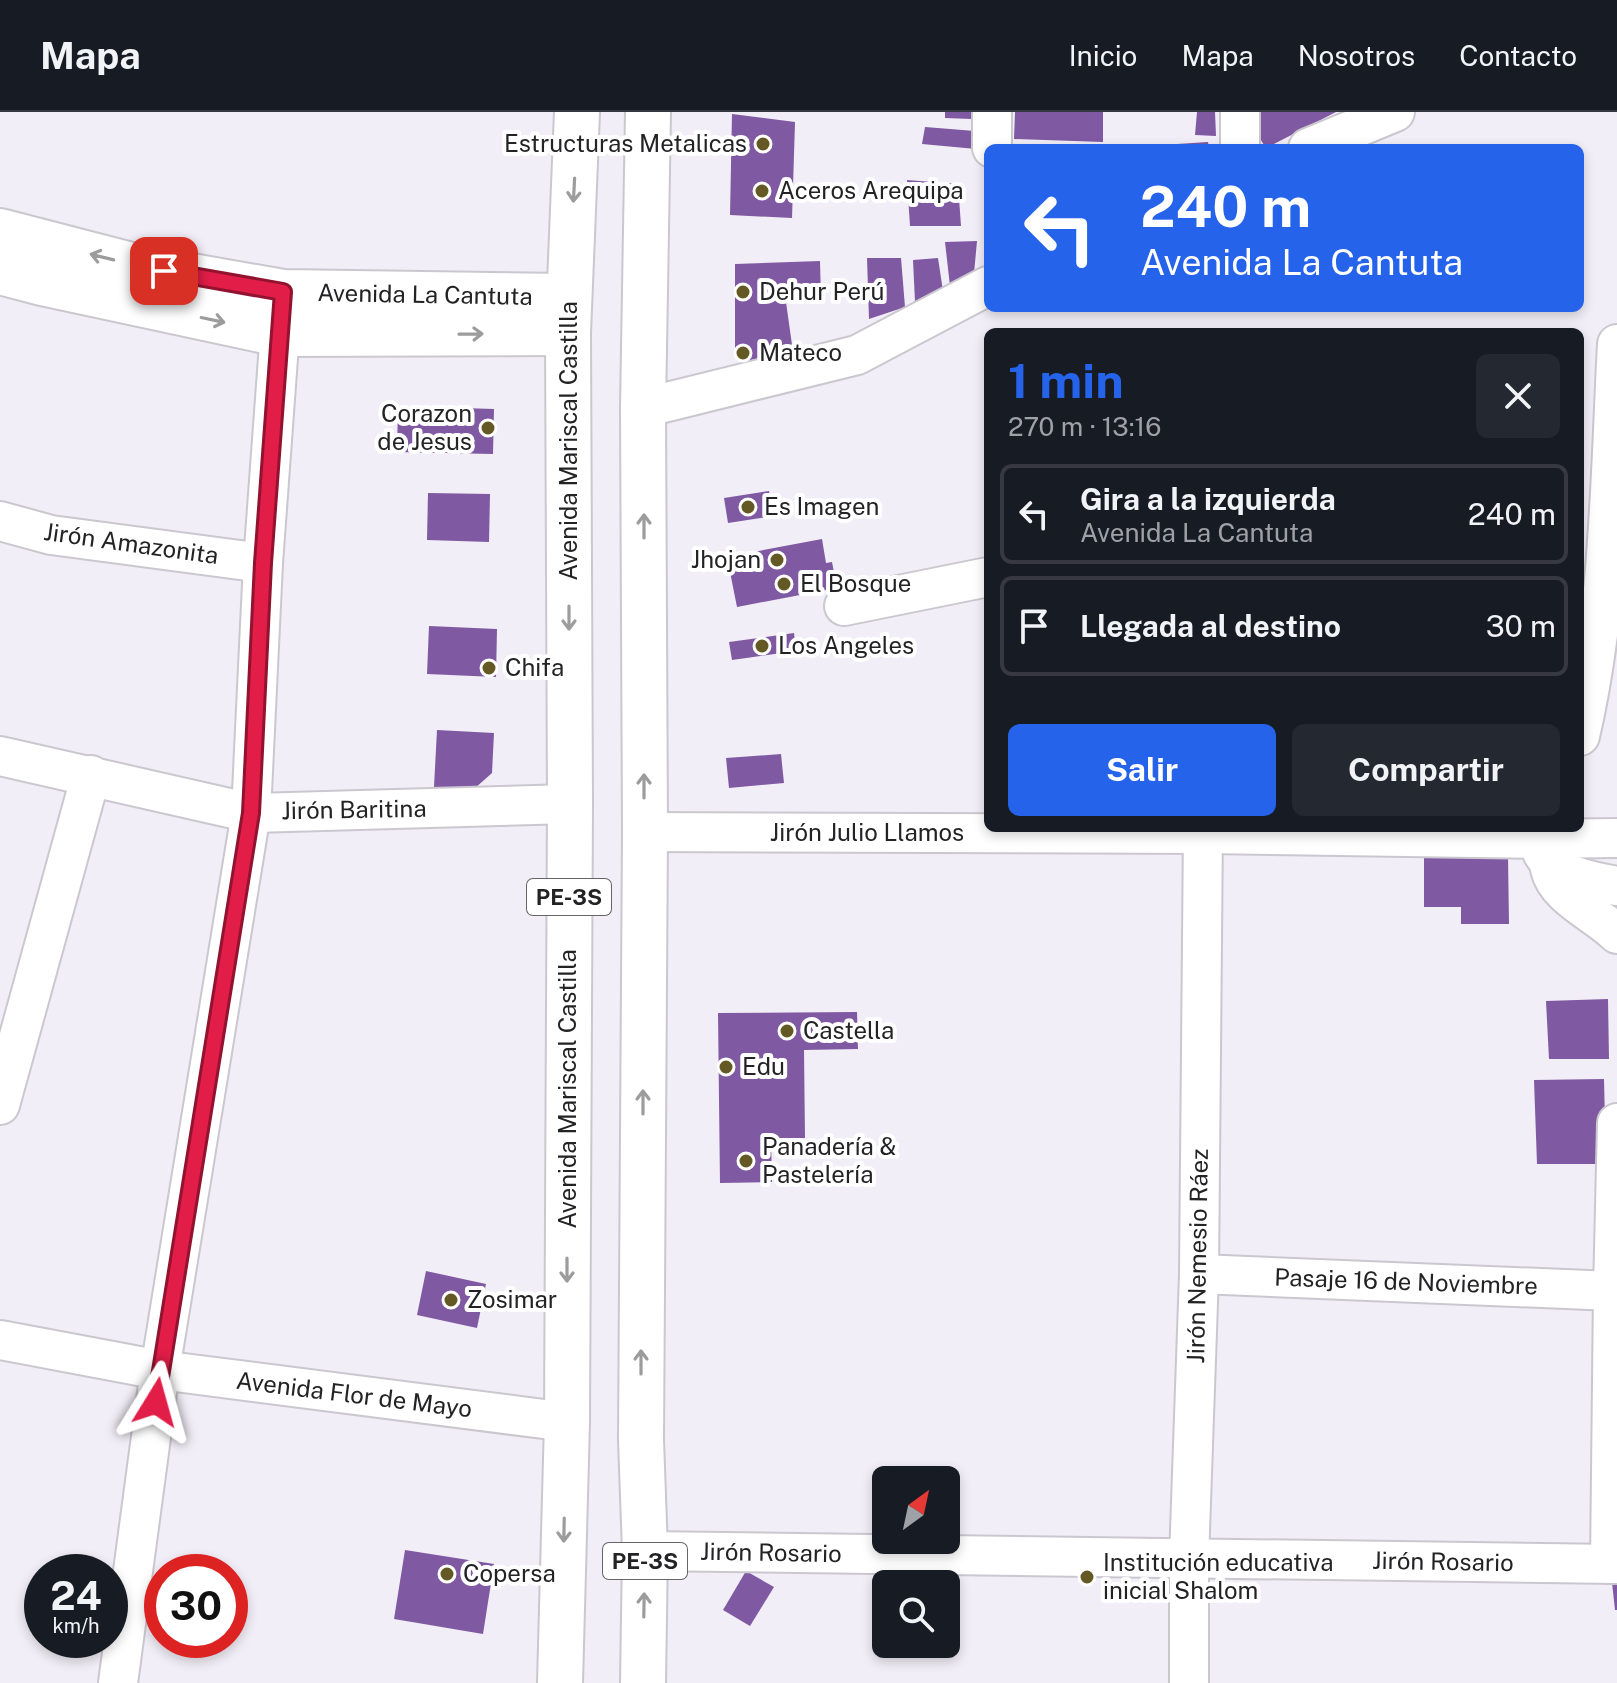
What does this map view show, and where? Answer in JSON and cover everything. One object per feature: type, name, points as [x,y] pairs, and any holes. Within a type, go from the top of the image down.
[{"type":"main road","name":"Avenida Mariscal Castilla","points":[[560,1683],[567,1422],[569,314],[577,112]]},
{"type":"main road","name":"PE-3S","points":[[643,1683],[643,408],[648,112]]},
{"type":"main road","name":"Avenida La Cantuta","points":[[0,231],[135,266],[281,313]]},
{"type":"main road","name":"Avenida La Cantuta","points":[[0,272],[42,283],[281,313],[569,314]]},
{"type":"street","points":[[992,112],[992,144]]},
{"type":"street","points":[[1240,112],[1240,144]]},
{"type":"street","points":[[1318,144],[1395,112]]},
{"type":"street","points":[[643,408],[857,355],[984,288]]},
{"type":"street","points":[[118,1683],[160,1370],[251,813],[263,563],[281,313]]},
{"type":"street","points":[[1584,713],[1609,539],[1617,344]]},
{"type":"street","name":"Jirón Amazonita","points":[[0,521],[51,535],[263,563]]},
{"type":"street","points":[[844,606],[984,578]]},
{"type":"street","name":"Jirón Baritina","points":[[0,756],[251,813],[570,804]]},
{"type":"street","points":[[0,1105],[91,775]]},
{"type":"street","name":"Jirón Julio Llamos","points":[[645,832],[984,831]]},
{"type":"street","name":"Jirón Nemesio Ráez","points":[[1189,1683],[1189,1559],[1199,1274],[1204,832]]},
{"type":"street","name":"Jirón Julio Llamos","points":[[1232,832],[1543,843],[1617,838]]},
{"type":"street","points":[[1543,843],[1568,875],[1617,886]]},
{"type":"street","points":[[1543,843],[1555,883],[1617,933]]},
{"type":"street","points":[[1614,1564],[1613,1291],[1617,1141]]},
{"type":"street","name":"Pasaje 16 de Noviembre","points":[[1199,1274],[1613,1291]]},
{"type":"street","name":"Avenida Flor de Mayo","points":[[0,1340],[160,1370],[567,1422]]},
{"type":"street","name":"Jirón Rosario","points":[[645,1551],[1614,1564]]},
{"type":"building","points":[[945,112],[971,112],[971,119],[945,118]]},
{"type":"building","points":[[1015,112],[1103,112],[1103,142],[1014,139]]},
{"type":"building","points":[[1197,112],[1215,112],[1216,136],[1195,135]]},
{"type":"building","points":[[1256,112],[1336,112],[1274,144],[1263,144],[1255,131]]},
{"type":"building","points":[[732,114],[795,122],[792,218],[730,215]]},
{"type":"building","points":[[925,127],[975,131],[976,149],[922,144]]},
{"type":"building","points":[[907,180],[958,184],[961,226],[910,226]]},
{"type":"building","points":[[977,241],[974,273],[950,286],[945,242]]},
{"type":"building","points":[[867,258],[901,258],[905,307],[869,319]]},
{"type":"building","points":[[938,258],[943,291],[915,302],[913,260]]},
{"type":"building","points":[[820,261],[821,301],[786,302],[793,352],[745,361],[739,358],[735,350],[735,264]]},
{"type":"building","points":[[398,406],[494,409],[493,454],[397,452]]},
{"type":"building","name":"Es Imagen","points":[[769,491],[773,516],[728,523],[724,498]]},
{"type":"building","points":[[428,493],[490,494],[489,542],[427,540]]},
{"type":"building","points":[[822,539],[826,563],[832,562],[837,588],[737,607],[727,557]]},
{"type":"building","points":[[429,626],[497,629],[496,677],[427,674]]},
{"type":"building","name":"Los Angeles","points":[[794,633],[796,651],[732,660],[729,642]]},
{"type":"building","points":[[437,730],[494,733],[492,773],[474,789],[434,787]]},
{"type":"building","points":[[781,754],[784,783],[729,788],[726,758]]},
{"type":"building","points":[[1508,856],[1509,924],[1461,924],[1461,907],[1424,907],[1424,857]]},
{"type":"building","points":[[1608,999],[1609,1059],[1549,1059],[1546,1001]]},
{"type":"building","points":[[857,1012],[858,1049],[804,1050],[805,1138],[771,1138],[772,1182],[720,1183],[718,1013]]},
{"type":"building","points":[[1604,1079],[1606,1164],[1537,1164],[1534,1080]]},
{"type":"building","name":"Zosimar","points":[[426,1271],[486,1284],[477,1328],[417,1315]]},
{"type":"building","points":[[405,1550],[494,1564],[483,1634],[394,1619]]},
{"type":"building","points":[[1610,1564],[1617,1564],[1617,1610],[1615,1610]]},
{"type":"building","points":[[746,1571],[774,1587],[750,1626],[723,1610]]},
{"type":"place","name":"Estructuras Metalicas","points":[[763,144]]},
{"type":"place","name":"Aceros Arequipa","points":[[762,191]]},
{"type":"place","name":"Dehur Perú","points":[[743,292]]},
{"type":"place","name":"Mateco","points":[[743,353]]},
{"type":"place","name":"Corazon de Jesus","points":[[488,428]]},
{"type":"place","name":"Es Imagen","points":[[748,507]]},
{"type":"place","name":"Jhojan","points":[[777,560]]},
{"type":"place","name":"El Bosque","points":[[784,584]]},
{"type":"place","name":"Los Angeles","points":[[762,646]]},
{"type":"place","name":"Chifa","points":[[489,668]]},
{"type":"place","name":"Castella","points":[[787,1031]]},
{"type":"place","name":"Edu","points":[[726,1067]]},
{"type":"place","name":"Panadería & Pastelería","points":[[746,1161]]},
{"type":"place","name":"Zosimar","points":[[451,1300]]},
{"type":"place","name":"Copersa","points":[[447,1574]]},
{"type":"place","name":"Institución educativa inicial Shalom","points":[[1087,1577]]},
{"type":"route","points":[[156,1402],[251,813],[263,563],[283,292],[164,271]]}]
